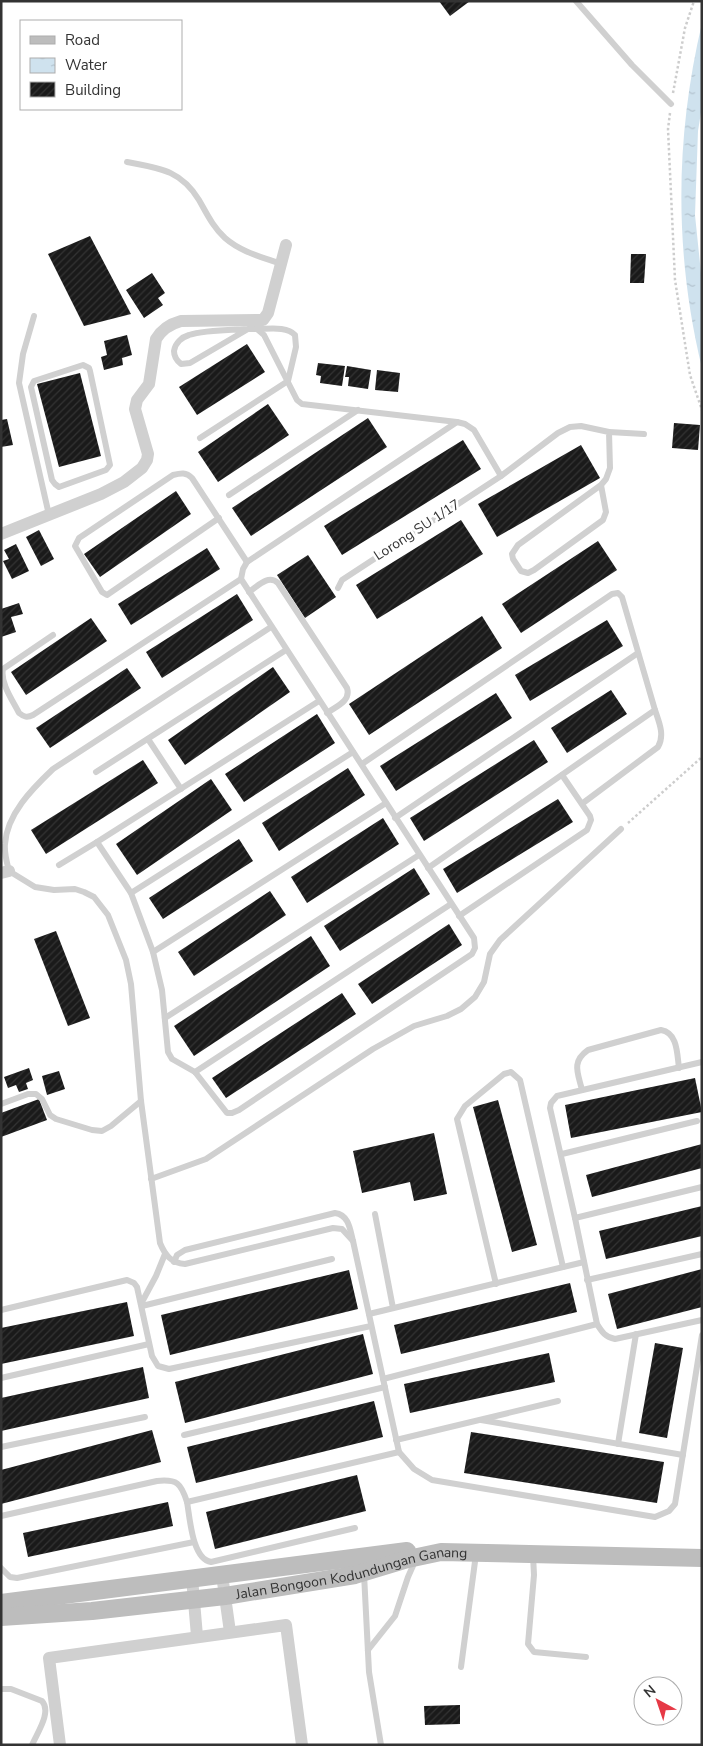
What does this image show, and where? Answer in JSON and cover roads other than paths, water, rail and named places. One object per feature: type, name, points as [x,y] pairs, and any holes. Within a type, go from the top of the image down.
[{"type":"street","points":[[1,534],[100,494],[124,482],[142,468],[148,454],[135,409],[137,400],[149,384],[156,339],[159,334],[172,324],[181,321],[263,320],[268,313],[286,245]]},
{"type":"street","points":[[1,1603],[407,1551],[441,1552]]},
{"type":"street","name":"Jalan Bongoon Kodundungan Ganang","points":[[1,1617],[92,1611],[224,1596],[364,1573],[418,1556],[441,1552],[702,1558]]},
{"type":"street","points":[[222,1574],[230,1632]]},
{"type":"street","points":[[192,1578],[197,1636]]},
{"type":"street","points":[[60,1745],[49,1658],[286,1625],[302,1745]]},
{"type":"lane","points":[[576,1],[632,65],[671,104]]},
{"type":"lane","points":[[127,162],[172,173],[187,184],[213,226],[226,239],[247,252],[281,264]]},
{"type":"lane","points":[[34,316],[23,354],[18,383],[49,515]]},
{"type":"lane","points":[[200,438],[288,381],[296,347],[295,335],[290,330],[284,329],[248,329],[188,335],[179,340],[175,346],[174,353],[177,361],[181,364],[190,363],[248,329]]},
{"type":"lane","points":[[257,329],[264,335],[297,400],[302,404],[465,424],[474,430],[501,476]]},
{"type":"lane","points":[[83,365],[89,368],[90,371],[110,465],[106,470],[59,486],[54,484],[52,480],[31,387],[32,383],[83,365]]},
{"type":"lane","points":[[229,495],[358,410]]},
{"type":"lane","points":[[53,635],[3,669],[3,682],[23,716],[28,717],[32,715],[240,579],[247,562],[457,422]]},
{"type":"lane","name":"Lorong SU 1/17","points":[[338,588],[342,580],[501,476],[558,433],[570,427],[581,426],[609,432],[644,434]]},
{"type":"lane","points":[[601,485],[606,512],[602,520],[534,570],[528,573],[521,571],[512,554],[518,545],[601,485],[606,479],[610,468],[609,432]]},
{"type":"lane","points":[[219,518],[107,595],[102,592],[75,546],[79,538],[173,475],[181,473],[188,474],[192,478],[219,518],[247,562]]},
{"type":"lane","points":[[42,490],[52,480]]},
{"type":"lane","points":[[96,842],[131,894],[153,952],[162,990],[168,1052],[172,1059],[195,1072],[227,1113],[239,1110],[472,954],[475,948],[474,938],[240,579]]},
{"type":"lane","points":[[249,592],[267,580],[272,579],[278,583],[346,688],[348,696],[346,700],[328,714]]},
{"type":"lane","points":[[362,764],[612,594],[618,593],[622,597],[662,740],[658,747],[582,803]]},
{"type":"lane","points":[[271,627],[72,757],[38,783],[15,814],[7,831],[5,872],[36,887],[54,890],[75,889],[84,892],[94,897],[108,916],[126,960],[131,984],[141,1101],[160,1243],[164,1254],[174,1262],[185,1264],[332,1228],[342,1229],[353,1240]]},
{"type":"lane","points":[[96,772],[286,650]]},
{"type":"lane","points":[[396,818],[638,653]]},
{"type":"lane","points":[[59,866],[319,701]]},
{"type":"lane","points":[[428,868],[655,710]]},
{"type":"lane","points":[[148,739],[181,788]]},
{"type":"lane","points":[[131,894],[353,752]]},
{"type":"lane","points":[[459,916],[587,830],[591,820],[582,803],[562,775]]},
{"type":"lane","points":[[153,952],[386,804]]},
{"type":"lane","points":[[151,1179],[206,1159],[373,1049],[414,1026],[447,1016],[461,1009],[475,997],[484,982],[490,954],[500,940],[621,829]]},
{"type":"lane","points":[[165,1018],[419,855]]},
{"type":"lane","points":[[195,1072],[451,904]]},
{"type":"lane","points":[[582,1090],[576,1067],[581,1055],[588,1050],[661,1030],[671,1034],[674,1038],[679,1068]]},
{"type":"lane","points":[[702,1062],[557,1096],[551,1103],[550,1108],[562,1154],[597,1324],[608,1337],[615,1339],[702,1320]]},
{"type":"lane","points":[[496,1284],[457,1119],[465,1106],[504,1074],[512,1072],[520,1080],[563,1267]]},
{"type":"lane","points":[[1,1104],[28,1094],[36,1094],[42,1099],[50,1115],[56,1119],[92,1130],[102,1131],[111,1126],[141,1101]]},
{"type":"lane","points":[[562,1154],[697,1121]]},
{"type":"lane","points":[[575,1218],[702,1187]]},
{"type":"lane","points":[[174,1262],[177,1255],[185,1250],[335,1213],[342,1214],[346,1218],[353,1240],[399,1452],[414,1469],[432,1480],[655,1517],[669,1511],[675,1504],[702,1335]]},
{"type":"lane","points":[[375,1214],[393,1308]]},
{"type":"lane","points":[[142,1304],[156,1276],[164,1254]]},
{"type":"lane","points":[[588,1280],[702,1254]]},
{"type":"lane","points":[[142,1304],[332,1259]]},
{"type":"lane","points":[[369,1314],[584,1262]]},
{"type":"lane","points":[[1,1310],[127,1280],[134,1283],[137,1287],[152,1356],[158,1366],[169,1369],[372,1326]]},
{"type":"lane","points":[[383,1379],[597,1324]]},
{"type":"lane","points":[[618,1444],[636,1334]]},
{"type":"lane","points":[[1,1378],[149,1344]]},
{"type":"lane","points":[[184,1435],[385,1387]]},
{"type":"lane","points":[[396,1440],[558,1401]]},
{"type":"lane","points":[[1,1447],[145,1417]]},
{"type":"lane","points":[[481,1420],[683,1455]]},
{"type":"lane","points":[[187,1502],[399,1452]]},
{"type":"lane","points":[[1,1516],[167,1480],[179,1484],[183,1490],[194,1542],[206,1561],[211,1562],[355,1528]]},
{"type":"lane","points":[[1,1568],[10,1578],[17,1578],[194,1542]]},
{"type":"lane","points":[[461,1666],[477,1553]]},
{"type":"lane","points":[[533,1554],[534,1575],[528,1644],[534,1652],[586,1656]]},
{"type":"lane","points":[[368,1650],[395,1616],[408,1577],[418,1556]]},
{"type":"lane","points":[[364,1573],[370,1672],[381,1745]]},
{"type":"lane","points":[[1,1689],[11,1689],[42,1701],[45,1704],[46,1712],[32,1745]]},
{"type":"water","points":[[702,23],[702,106],[698,131],[695,215],[702,283],[702,368],[686,282],[681,196],[687,109]]}]
